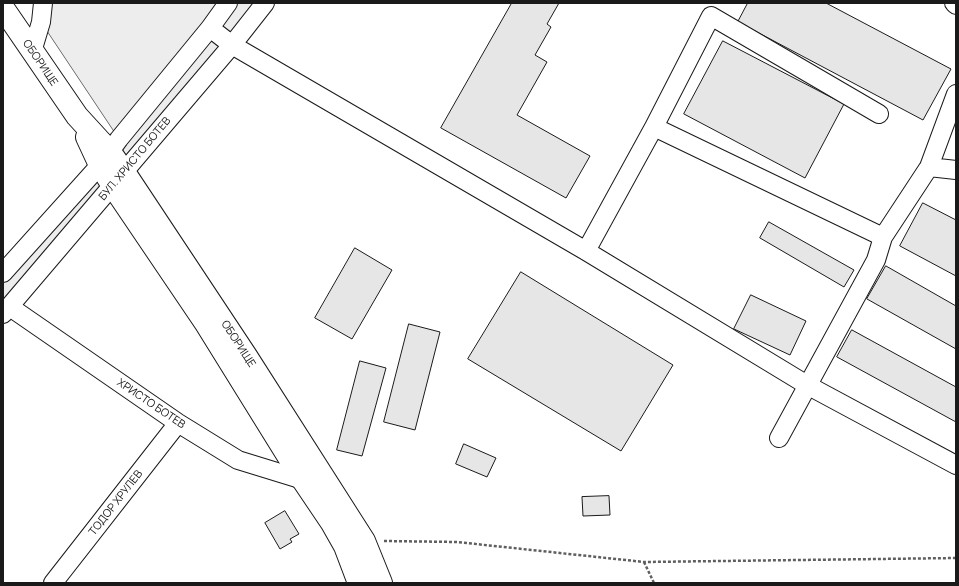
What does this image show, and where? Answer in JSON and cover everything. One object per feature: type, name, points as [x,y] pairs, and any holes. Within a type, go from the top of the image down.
[{"type":"main road","name":"ОБОРИЩЕ","points":[[3,8],[118,179],[205,322],[332,523],[345,546],[359,583]]},
{"type":"main road","name":"ОБОРИЩЕ","points":[[118,179],[250,363],[364,541],[381,583]]},
{"type":"street","points":[[32,52],[41,22],[43,3]]},
{"type":"street","name":"БУЛ. ХРИСТО БОТЕВ","points":[[3,274],[105,159],[119,139],[210,28],[228,3]]},
{"type":"street","name":"БУЛ. ХРИСТО БОТЕВ","points":[[6,310],[232,45],[265,3]]},
{"type":"street","points":[[586,250],[654,127],[711,16],[879,114]]},
{"type":"street","points":[[210,28],[232,45],[586,250],[807,385],[956,465]]},
{"type":"street","points":[[779,438],[876,260],[883,237],[929,167],[956,94]]},
{"type":"street","points":[[654,127],[883,237]]},
{"type":"street","points":[[929,167],[956,170]]},
{"type":"street","name":"ХРИСТО БОТЕВ","points":[[6,310],[178,423],[238,460],[304,480]]},
{"type":"street","name":"ТОДОР ХРУЛЕВ","points":[[53,583],[178,423]]},
{"type":"path","points":[[364,541],[457,542],[644,562],[956,558]]},
{"type":"path","points":[[644,562],[654,583]]},
{"type":"shaded area","points":[[43,3],[265,3],[124,172],[119,139],[41,22]]},
{"type":"shaded area","points":[[100,165],[113,186],[3,314],[3,273]]},
{"type":"building","points":[[512,3],[559,3],[547,24],[551,27],[535,55],[547,62],[517,115],[590,156],[566,198],[441,128]]},
{"type":"building","points":[[748,3],[826,3],[951,69],[923,120],[738,22]]},
{"type":"building","points":[[723,41],[844,104],[805,178],[684,114]]},
{"type":"building","points":[[923,203],[956,220],[956,276],[900,246]]},
{"type":"building","points":[[769,222],[854,270],[844,287],[760,238]]},
{"type":"building","points":[[355,248],[392,270],[352,339],[315,318]]},
{"type":"building","points":[[886,266],[956,306],[956,349],[867,299]]},
{"type":"building","points":[[521,272],[673,365],[621,451],[468,359]]},
{"type":"building","points":[[751,295],[806,321],[790,355],[734,329]]},
{"type":"building","points":[[409,324],[440,332],[415,430],[384,422]]},
{"type":"building","points":[[852,330],[956,387],[956,422],[837,357]]},
{"type":"building","points":[[360,361],[386,368],[362,456],[337,450]]},
{"type":"building","points":[[464,444],[496,458],[487,477],[456,464]]},
{"type":"building","points":[[609,496],[610,515],[583,516],[582,497]]},
{"type":"building","points":[[285,511],[299,534],[290,539],[292,542],[280,549],[265,523]]}]
